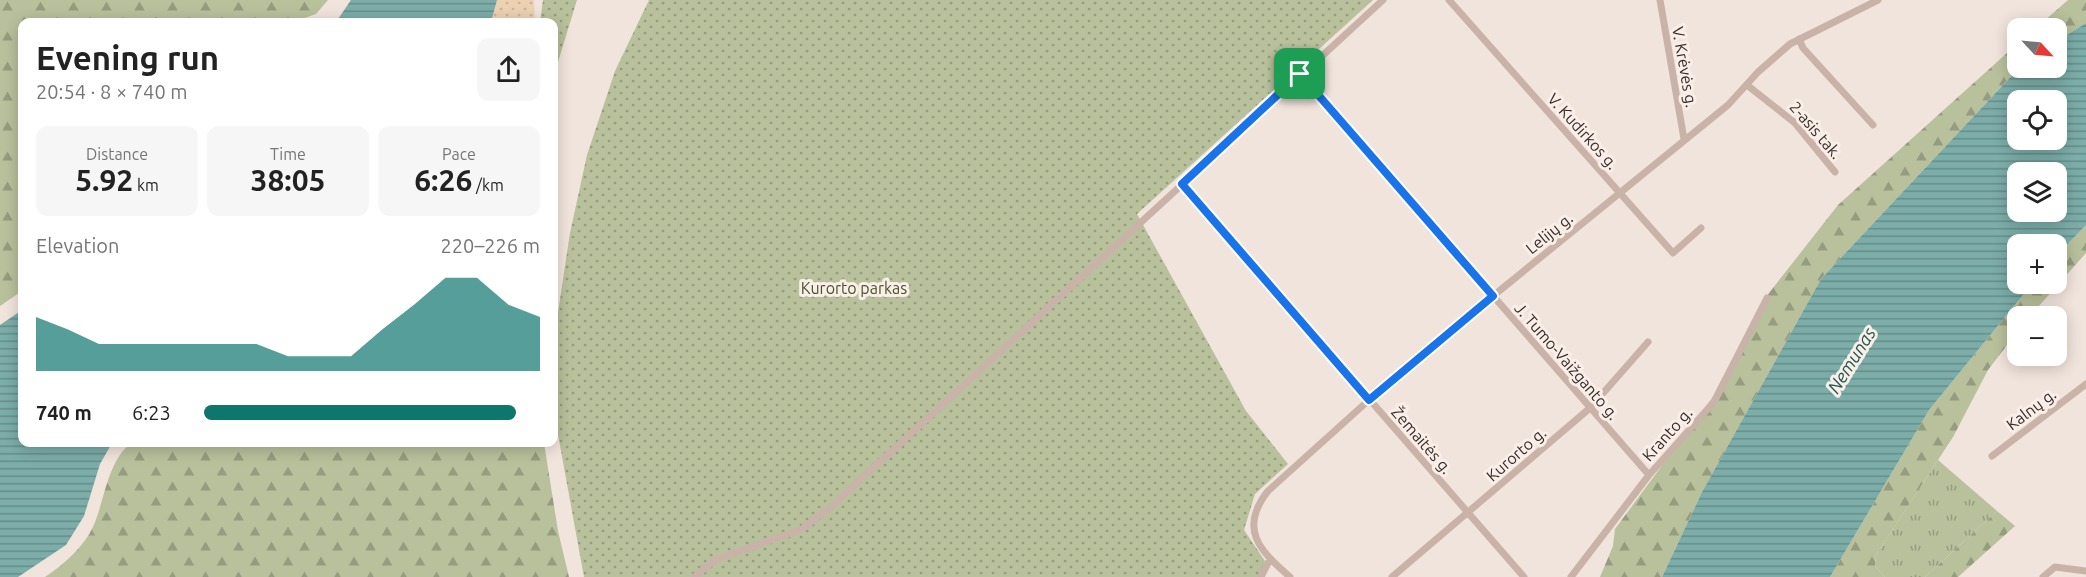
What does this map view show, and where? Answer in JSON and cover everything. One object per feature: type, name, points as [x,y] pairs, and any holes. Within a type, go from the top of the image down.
[{"type":"street","points":[[694,577],[715,560],[802,530],[833,505],[1383,0]]},
{"type":"street","name":"V. Kudirkos g.","points":[[1449,0],[1673,253],[1701,228]]},
{"type":"street","name":"V. Krėvės g.","points":[[1660,0],[1683,139]]},
{"type":"street","name":"Lelijų g.","points":[[1270,560],[1256,543],[1252,528],[1268,491],[1369,400],[1683,139],[1728,105],[1782,51],[1799,39],[1878,0]]},
{"type":"street","points":[[1799,39],[1803,48],[1873,125]]},
{"type":"street","name":"J. Tumo-Vaižganto g.","points":[[1300,74],[1648,475]]},
{"type":"street","name":"2-asis tak.","points":[[1747,84],[1795,123],[1835,172]]},
{"type":"street","name":"Žemaitės g.","points":[[1182,184],[1524,577]]},
{"type":"street","name":"Kranto g.","points":[[1571,577],[1648,475],[1714,402],[1767,298]]},
{"type":"street","name":"Kurorto g.","points":[[1392,577],[1590,408],[1648,342]]},
{"type":"street","name":"Kalnų g.","points":[[1992,456],[2086,384]]},
{"type":"street","points":[[1261,577],[1270,560],[1290,577]]},
{"type":"street","points":[[2043,577],[2055,567],[2086,570]]},
{"type":"green space","points":[[0,0],[328,0],[316,14],[304,18],[18,18],[18,294],[0,306]]},
{"type":"green space","points":[[543,0],[577,0],[558,62],[558,18],[541,18]]},
{"type":"green space","name":"Kurorto parkas","points":[[649,0],[1373,0],[1137,214],[1246,411],[1288,464],[1255,494],[1244,530],[1265,561],[1260,577],[584,577],[558,434],[558,312],[570,233],[587,155],[615,71]]},
{"type":"green space","points":[[2068,0],[2086,0],[2086,23],[2067,35],[2067,18],[2047,18]]},
{"type":"green space","points":[[2007,53],[2007,78],[2010,78],[1821,279],[1702,492],[1662,577],[1600,577],[1613,546],[1615,529],[1712,398],[1762,302],[1838,205]]},
{"type":"green space","points":[[2086,225],[2086,253],[2067,274],[2067,245]]},
{"type":"green space","points":[[2024,294],[2050,294],[2039,306],[2014,306]]},
{"type":"green space","points":[[2007,315],[2007,345],[1988,370],[1953,437],[1876,555],[1875,566],[1885,577],[1830,577],[1929,410]]},
{"type":"green space","points":[[127,447],[545,447],[558,531],[569,577],[45,577],[72,555],[89,535],[112,471]]},
{"type":"green space","points":[[1938,460],[1997,511],[1925,577],[1885,577],[1875,566],[1876,555]]},
{"type":"green space","points":[[1997,511],[2015,526],[1958,577],[1925,577]]},
{"type":"sand","points":[[497,0],[534,0],[535,18],[492,18]]},
{"type":"water","points":[[351,0],[497,0],[492,18],[339,18]]},
{"type":"water","name":"Nemunas","points":[[2086,23],[2086,225],[2067,245],[2067,234],[2007,234],[2007,294],[2024,294],[2014,306],[2007,306],[2007,315],[1929,410],[1830,577],[1662,577],[1702,492],[1821,279],[2010,78],[2067,78],[2067,35]]},
{"type":"water","points":[[18,313],[18,447],[110,447],[100,464],[84,516],[66,545],[18,577],[0,577],[0,325]]},
{"type":"route","points":[[1300,74],[1493,296],[1369,400],[1182,184],[1300,74]]}]
